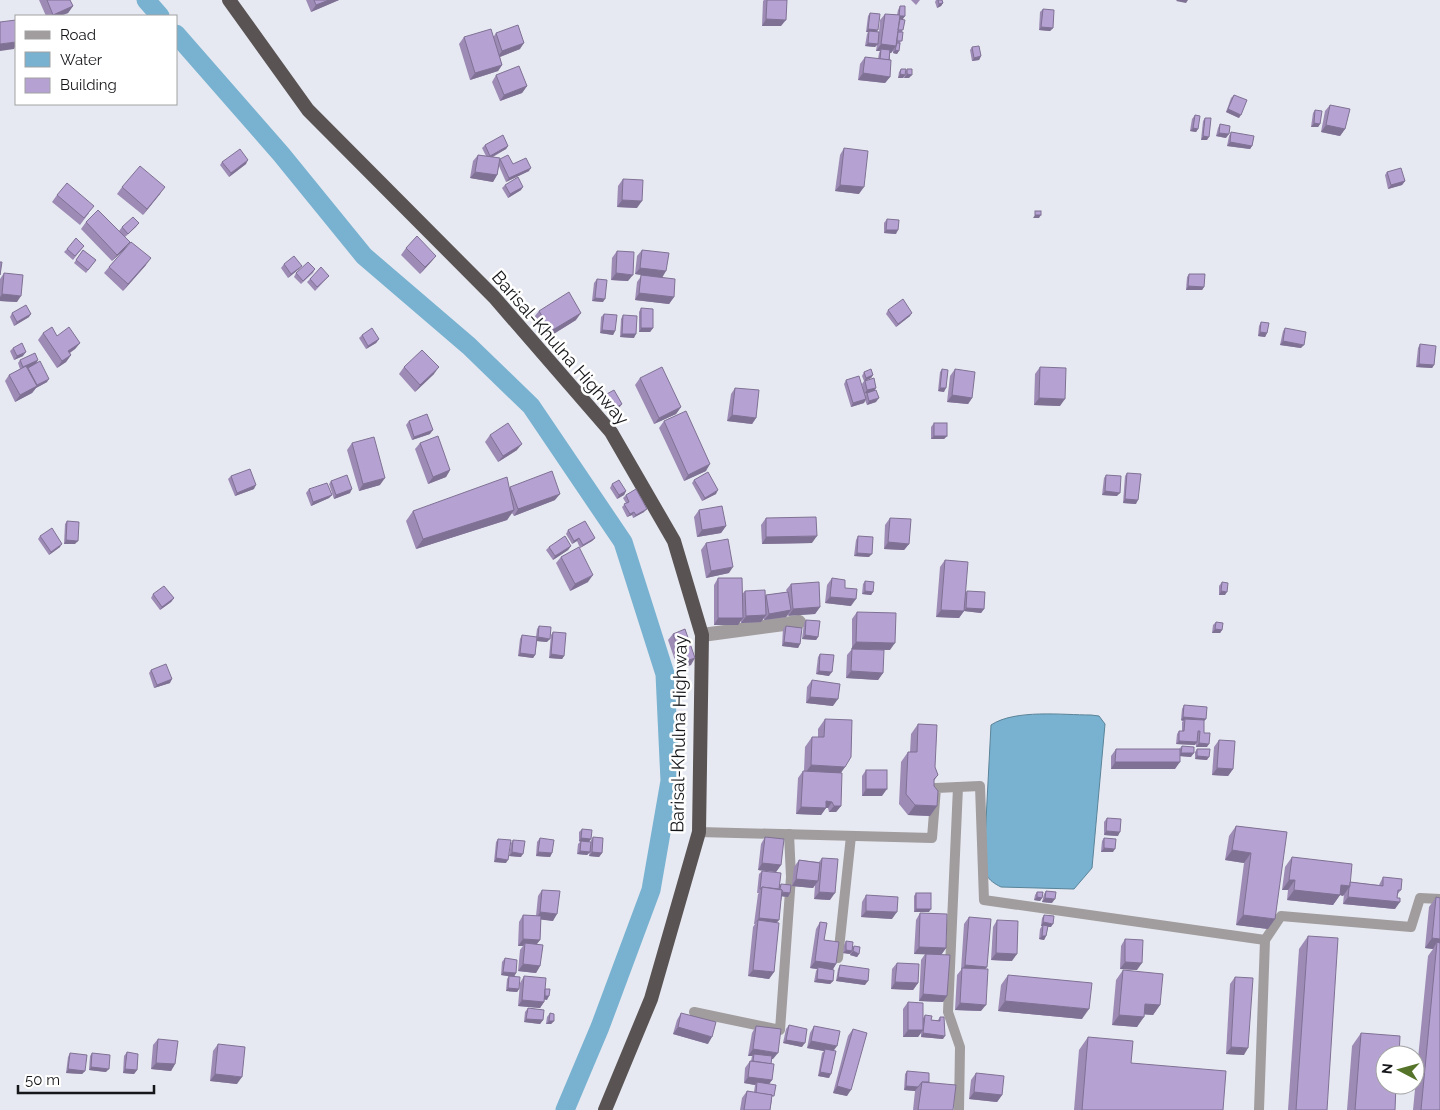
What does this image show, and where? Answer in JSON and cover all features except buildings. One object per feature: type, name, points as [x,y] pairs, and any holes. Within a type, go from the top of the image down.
[{"type":"highway","name":"Barisal-Khulna Highway","points":[[229,0],[308,110],[494,297],[611,432],[674,542],[702,635],[699,832],[651,999],[605,1110]]},
{"type":"street","points":[[702,635],[799,622]]},
{"type":"lane","points":[[699,832],[932,838],[936,788],[980,786],[984,900],[1265,940]]},
{"type":"lane","points":[[958,787],[948,1012],[960,1047],[959,1110]]},
{"type":"lane","points":[[694,1012],[780,1030],[790,877],[789,834]]},
{"type":"lane","points":[[838,958],[851,836]]},
{"type":"lane","points":[[1259,1110],[1265,940],[1281,916],[1411,927],[1420,898],[1440,900]]},
{"type":"water","points":[[1026,715],[1099,716],[1105,724],[1092,868],[1074,889],[1001,887],[992,882],[987,876],[984,864],[991,725],[1001,720]]},
{"type":"waterway","points":[[146,0],[159,15]]},
{"type":"waterway","points":[[178,36],[281,154],[364,256],[469,346],[531,406],[623,542],[665,674],[670,781],[651,890],[600,1027],[565,1110]]}]
